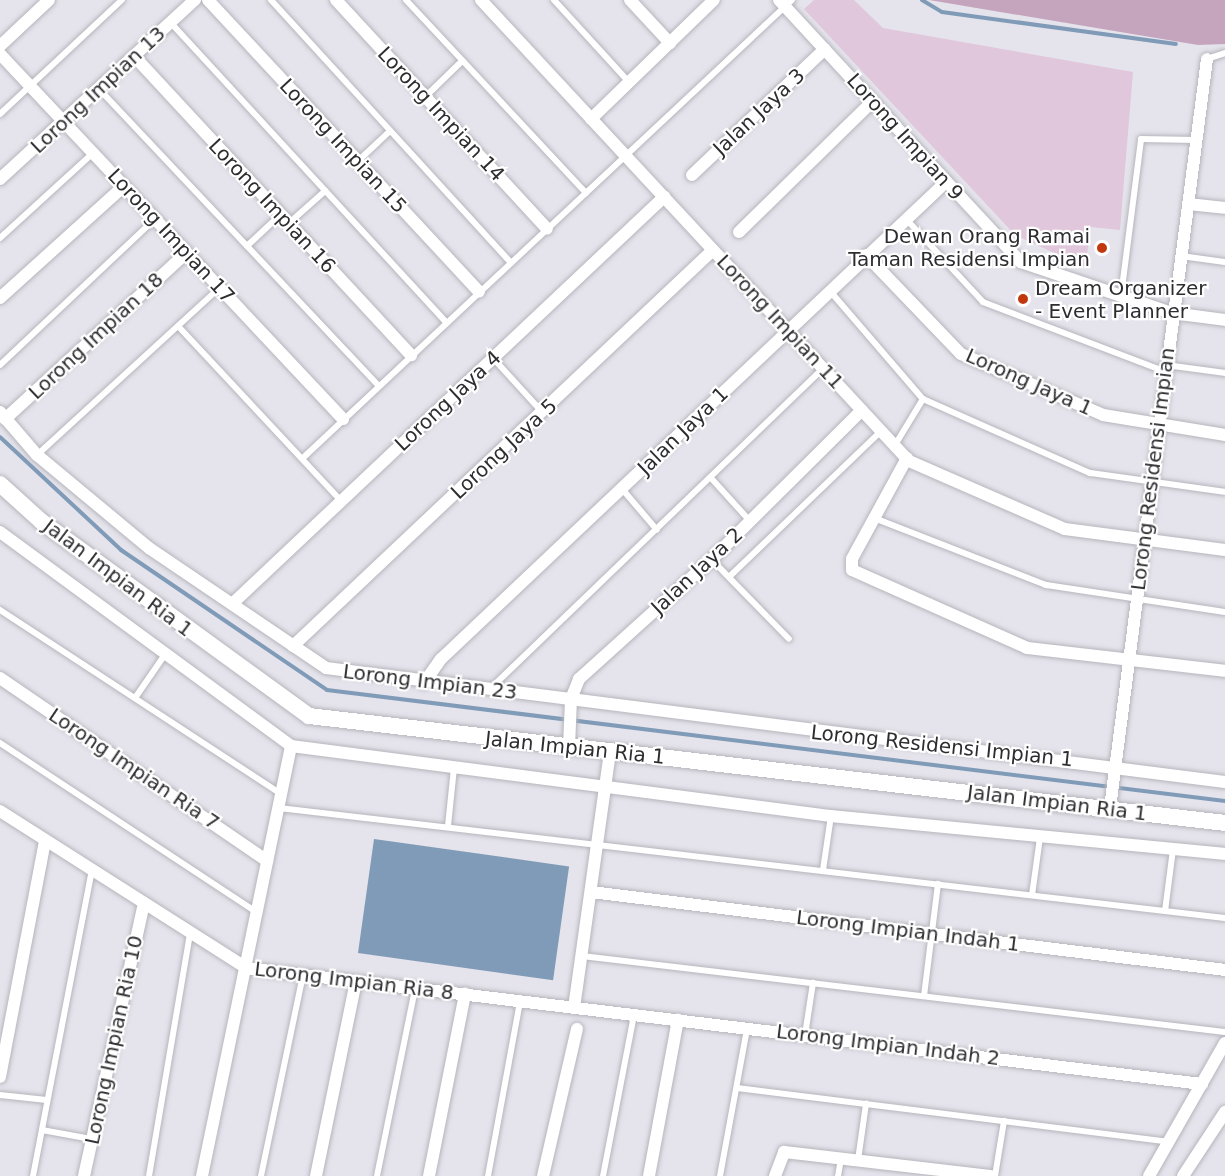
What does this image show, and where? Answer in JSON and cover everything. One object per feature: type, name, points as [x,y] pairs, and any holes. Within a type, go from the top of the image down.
[{"type":"street","points":[[0,46],[49,0]]},
{"type":"street","name":"Lorong Impian 13","points":[[0,180],[195,0]]},
{"type":"street","name":"Lorong Impian 15","points":[[208,0],[479,292]]},
{"type":"street","name":"Lorong Impian 14","points":[[336,0],[547,229]]},
{"type":"street","name":"Lorong Impian 11","points":[[481,0],[907,458],[1065,529],[1225,550]]},
{"type":"street","points":[[630,0],[670,43]]},
{"type":"street","points":[[591,119],[710,2]]},
{"type":"street","name":"Lorong Impian 9","points":[[786,2],[825,49],[1021,262],[1172,313],[1225,320]]},
{"type":"street","name":"Jalan Jaya 3","points":[[692,175],[825,49]]},
{"type":"street","name":"Lorong Impian 17","points":[[0,54],[343,419]]},
{"type":"street","name":"Lorong Impian 16","points":[[134,56],[411,355]]},
{"type":"street","name":"Lorong Residensi Impian","points":[[1111,801],[1172,313],[1207,58]]},
{"type":"street","points":[[739,232],[873,101]]},
{"type":"street","name":"Jalan Jaya 1","points":[[424,683],[441,659],[623,490],[787,329],[946,182]]},
{"type":"street","points":[[0,298],[124,186]]},
{"type":"street","name":"Lorong Jaya 4","points":[[232,604],[664,197]]},
{"type":"street","points":[[1188,204],[1225,208]]},
{"type":"street","name":"Lorong Jaya 5","points":[[293,646],[543,413],[713,250]]},
{"type":"street","name":"Lorong Impian 18","points":[[3,415],[186,253]]},
{"type":"street","name":"Lorong Jaya 1","points":[[866,255],[961,354],[1103,415],[1159,428],[1225,435]]},
{"type":"street","name":"Jalan Jaya 2","points":[[571,699],[579,680],[712,559],[862,410]]},
{"type":"street","name":"Lorong Impian 23","points":[[3,415],[37,455],[149,548],[326,668],[424,683],[571,699],[768,727]]},
{"type":"street","points":[[907,458],[873,518],[852,570],[1027,648],[1225,671]]},
{"type":"street","name":"Jalan Impian Ria 1","points":[[0,487],[42,522],[309,716],[570,739],[610,752],[1111,801],[1225,823]]},
{"type":"street","name":"Jalan Impian Ria 1","points":[[0,532],[164,656],[291,746],[605,789],[831,816],[1041,833],[1225,854]]},
{"type":"street","name":"Lorong Impian Ria 7","points":[[0,678],[267,861]]},
{"type":"street","points":[[570,739],[571,699]]},
{"type":"street","name":"Lorong Residensi Impian 1","points":[[768,727],[1115,771],[1225,782]]},
{"type":"street","points":[[202,1176],[291,746]]},
{"type":"street","points":[[574,1008],[610,752]]},
{"type":"street","name":"Lorong Impian Ria 8","points":[[0,811],[246,968],[574,1008]]},
{"type":"street","points":[[0,1077],[45,840]]},
{"type":"street","name":"Lorong Impian Indah 1","points":[[591,892],[1225,970]]},
{"type":"street","name":"Lorong Impian Ria 10","points":[[84,1176],[144,904]]},
{"type":"street","points":[[316,1176],[356,981]]},
{"type":"street","points":[[429,1176],[465,994]]},
{"type":"street","name":"Lorong Impian Indah 2","points":[[574,1008],[1202,1084]]},
{"type":"street","points":[[649,1176],[678,1020]]},
{"type":"street","points":[[543,1176],[577,1029]]},
{"type":"street","points":[[1149,1176],[1225,1043]]},
{"type":"street","points":[[1183,1176],[1225,1113]]},
{"type":"street","points":[[775,1176],[784,1152],[993,1176]]},
{"type":"lane","points":[[0,114],[122,0]]},
{"type":"lane","points":[[271,0],[511,263]]},
{"type":"lane","points":[[406,0],[586,193]]},
{"type":"lane","points":[[554,0],[629,82]]},
{"type":"lane","points":[[305,456],[626,156],[786,2]]},
{"type":"lane","points":[[171,22],[446,322]]},
{"type":"lane","points":[[1207,58],[1225,53]]},
{"type":"lane","points":[[425,97],[462,61]]},
{"type":"lane","points":[[99,89],[378,386]]},
{"type":"lane","points":[[357,162],[390,131]]},
{"type":"lane","points":[[1121,296],[1141,139],[1196,140]]},
{"type":"lane","points":[[0,238],[93,153]]},
{"type":"lane","points":[[247,246],[325,191]]},
{"type":"lane","points":[[0,365],[155,219]]},
{"type":"lane","points":[[906,219],[983,302],[1166,369],[1225,373]]},
{"type":"lane","points":[[1181,256],[1225,262]]},
{"type":"lane","points":[[37,455],[219,288]]},
{"type":"lane","points":[[829,291],[923,399],[1090,473],[1152,485],[1225,492]]},
{"type":"lane","points":[[178,326],[305,456],[341,501]]},
{"type":"lane","points":[[493,358],[543,413]]},
{"type":"lane","points":[[488,691],[823,368]]},
{"type":"lane","points":[[895,446],[923,399]]},
{"type":"lane","points":[[729,577],[881,431]]},
{"type":"lane","points":[[711,478],[750,521]]},
{"type":"lane","points":[[623,490],[657,530]]},
{"type":"lane","points":[[873,518],[1046,585],[1225,612]]},
{"type":"lane","points":[[712,559],[789,639]]},
{"type":"lane","points":[[0,610],[281,794]]},
{"type":"lane","points":[[135,698],[164,656]]},
{"type":"lane","points":[[0,743],[256,912]]},
{"type":"lane","points":[[448,826],[454,768]]},
{"type":"lane","points":[[278,808],[597,842],[1225,918]]},
{"type":"lane","points":[[823,870],[831,816]]},
{"type":"lane","points":[[1032,895],[1041,833]]},
{"type":"lane","points":[[1165,911],[1173,849]]},
{"type":"lane","points":[[33,1176],[92,870]]},
{"type":"lane","points":[[924,996],[938,884]]},
{"type":"lane","points":[[149,1176],[190,933]]},
{"type":"lane","points":[[581,956],[1225,1032]]},
{"type":"lane","points":[[261,1176],[303,975]]},
{"type":"lane","points":[[805,1035],[813,983]]},
{"type":"lane","points":[[377,1176],[415,988]]},
{"type":"lane","points":[[488,1176],[520,1001]]},
{"type":"lane","points":[[603,1176],[634,1015]]},
{"type":"lane","points":[[720,1176],[747,1028]]},
{"type":"lane","points":[[737,1088],[1169,1142]]},
{"type":"lane","points":[[0,1095],[47,1100]]},
{"type":"lane","points":[[858,1160],[866,1104]]},
{"type":"lane","points":[[993,1176],[1004,1121]]},
{"type":"lane","points":[[42,1130],[91,1139]]},
{"type":"lane","points":[[838,1176],[842,1158]]},
{"type":"shaded area","points":[[814,0],[854,0],[883,28],[1133,72],[1120,230],[1091,227],[1085,267],[1015,235],[804,9]]},
{"type":"shaded area","points":[[929,0],[1225,0],[1225,44],[1198,45]]},
{"type":"water","points":[[374,839],[569,866],[553,980],[358,953]]},
{"type":"waterway","points":[[922,0],[942,12],[1176,44]]},
{"type":"waterway","points":[[0,437],[121,550],[327,690],[1225,801]]},
{"type":"place","name":"Dewan Orang Ramai Taman Residensi Impian","points":[[1102,248]]},
{"type":"place","name":"Dream Organizer - Event Planner","points":[[1023,299]]}]
